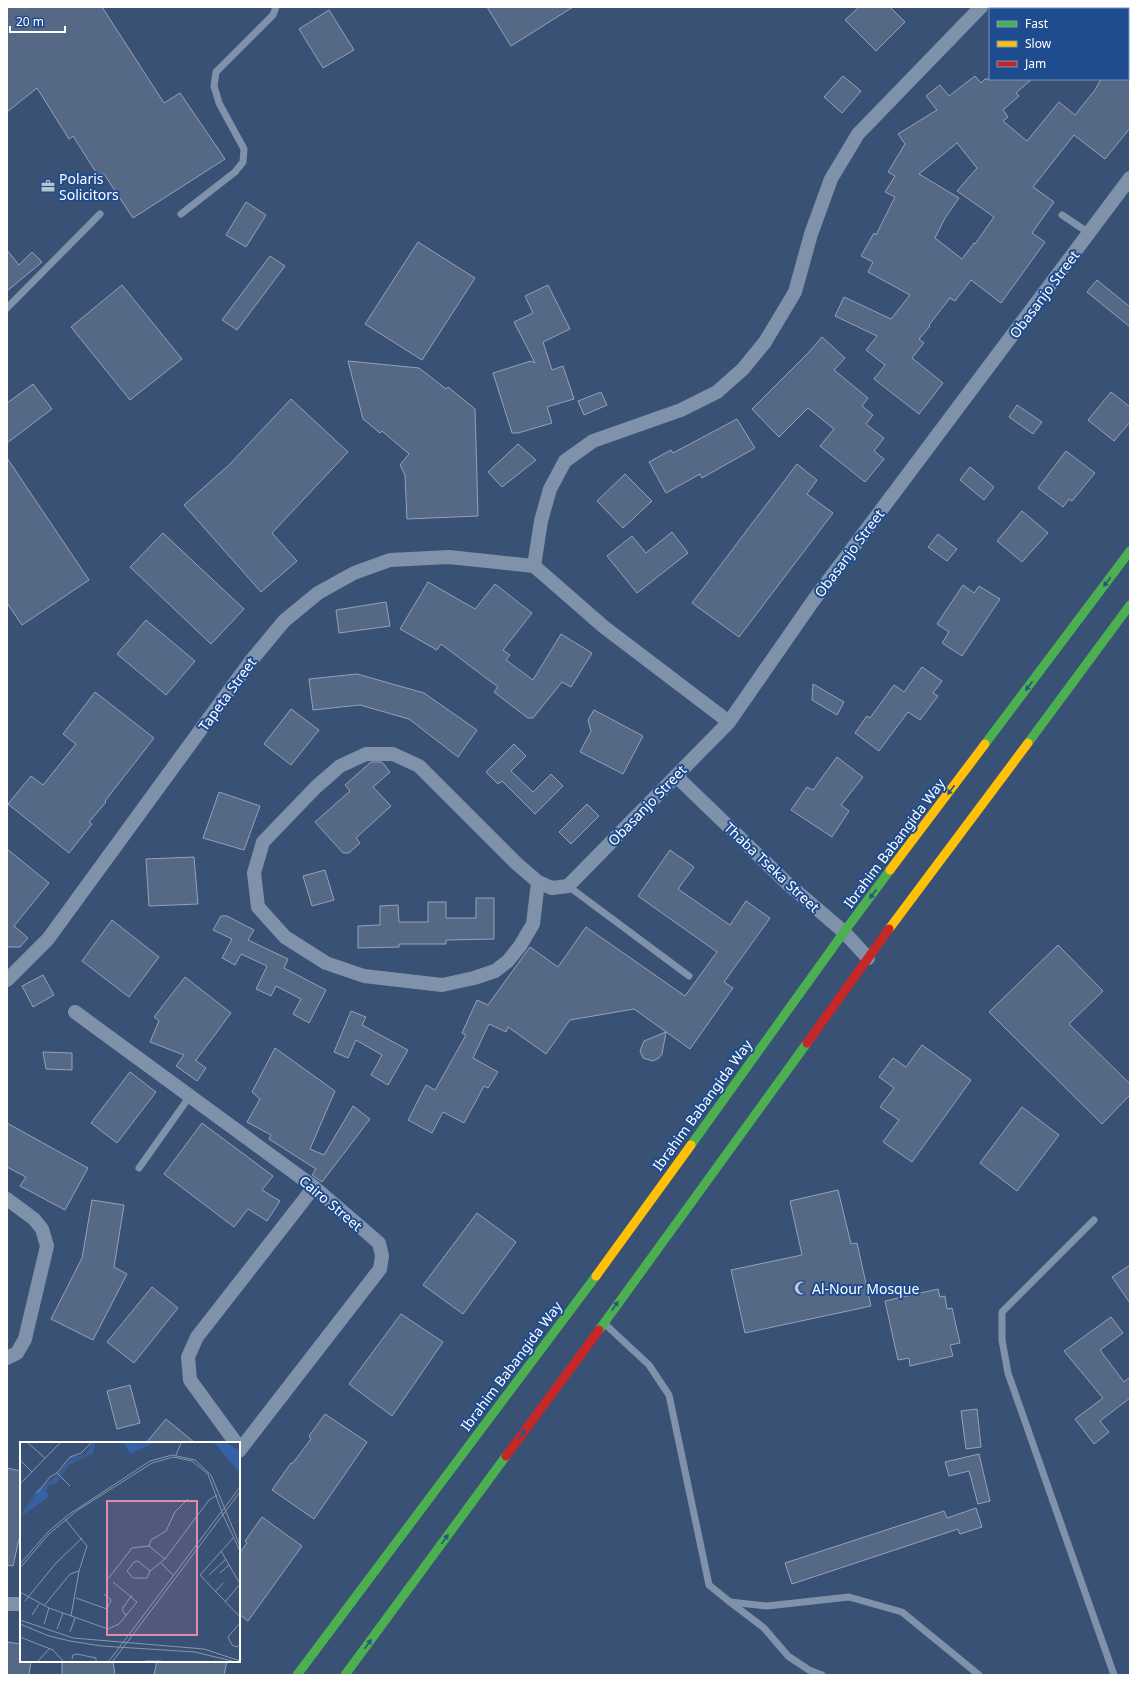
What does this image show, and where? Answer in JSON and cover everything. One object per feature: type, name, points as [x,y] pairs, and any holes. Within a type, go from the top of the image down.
[{"type":"main road","name":"Ibrahim Babangida Way","points":[[297,1675],[579,1300],[844,932],[1130,551]]},
{"type":"main road","points":[[345,1675],[604,1323],[868,958],[1130,605]]},
{"type":"street","points":[[729,722],[604,627],[534,566],[541,521],[550,489],[565,461],[593,441],[680,410],[717,392],[743,370],[765,342],[796,292],[811,234],[831,179],[858,134],[981,7]]},
{"type":"street","name":"Obasanjo Street","points":[[568,886],[729,722],[812,601],[1130,178]]},
{"type":"street","name":"Tapeta Street","points":[[7,980],[48,939],[250,662],[284,621],[318,593],[354,572],[390,560],[449,557],[534,566]]},
{"type":"street","points":[[538,882],[533,924],[520,946],[508,962],[495,971],[474,978],[442,984],[364,976],[326,963],[285,937],[258,907],[254,874],[263,842],[316,787],[340,766],[366,754],[393,754],[419,766],[516,863],[538,882],[552,888],[568,886]]},
{"type":"street","name":"Thaba Tseka Street","points":[[676,776],[788,884],[844,932],[868,958]]},
{"type":"street","name":"Cairo Street","points":[[75,1012],[314,1187],[379,1243],[382,1256],[380,1269],[240,1445]]},
{"type":"street","points":[[234,1442],[190,1380],[188,1357],[197,1337],[314,1187]]},
{"type":"street","points":[[7,1198],[34,1219],[42,1229],[47,1246],[25,1339],[17,1353],[7,1358]]},
{"type":"street","points":[[7,1604],[20,1604]]},
{"type":"lane","points":[[181,214],[235,172],[243,162],[244,149],[220,103],[214,86],[216,72],[273,15],[276,7]]},
{"type":"lane","points":[[7,308],[100,214]]},
{"type":"lane","points":[[1062,214],[1089,233]]},
{"type":"lane","points":[[568,886],[689,976]]},
{"type":"lane","points":[[139,1168],[190,1096]]},
{"type":"lane","points":[[1094,1220],[1002,1312],[1002,1340],[1008,1373],[1114,1675]]},
{"type":"lane","points":[[604,1323],[649,1365],[669,1395],[709,1585],[764,1628],[788,1656],[809,1670],[822,1675]]},
{"type":"lane","points":[[730,1602],[767,1606],[848,1597],[902,1612],[978,1675]]},
{"type":"building","points":[[7,7],[102,7],[164,103],[180,93],[225,159],[133,218],[104,174],[99,177],[73,136],[69,139],[37,88],[7,112]]},
{"type":"building","points":[[487,7],[573,7],[511,46]]},
{"type":"building","points":[[859,7],[890,7],[905,22],[876,51],[845,20]]},
{"type":"building","points":[[329,10],[354,50],[323,68],[299,29]]},
{"type":"building","points":[[843,76],[861,91],[842,113],[824,97]]},
{"type":"building","points":[[975,76],[981,83],[985,79],[1031,80],[1016,93],[1019,96],[1003,110],[1008,117],[1003,121],[1027,141],[1059,102],[1075,115],[1095,90],[1100,80],[1130,79],[1130,128],[1105,159],[1074,135],[1033,187],[1054,202],[1032,233],[1045,242],[1001,303],[971,280],[955,301],[950,298],[929,325],[930,326],[919,339],[924,343],[912,358],[943,383],[919,414],[874,379],[885,365],[866,350],[877,336],[835,316],[844,297],[891,319],[910,295],[868,272],[873,262],[861,256],[874,233],[876,235],[895,197],[885,192],[895,176],[888,172],[905,144],[898,134],[937,110],[926,96],[940,85],[949,96]],"holes":[[[957,143],[977,168],[957,191],[994,217],[975,244],[974,243],[962,259],[935,238],[945,218],[959,198],[919,174]]]},
{"type":"building","points":[[246,202],[266,215],[246,247],[226,235]]},
{"type":"building","points":[[418,242],[475,278],[422,360],[365,324]]},
{"type":"building","points":[[7,250],[19,265],[32,252],[42,262],[7,291]]},
{"type":"building","points":[[270,256],[285,266],[237,330],[222,320]]},
{"type":"building","points":[[1097,280],[1130,307],[1130,327],[1087,292]]},
{"type":"building","points":[[122,285],[182,359],[130,400],[71,327]]},
{"type":"building","points":[[548,285],[570,329],[543,342],[552,370],[563,366],[574,399],[547,407],[552,423],[518,433],[512,433],[493,373],[531,361],[535,363],[514,322],[533,313],[525,296]]},
{"type":"building","points":[[822,337],[845,358],[834,370],[868,398],[862,406],[873,415],[866,424],[884,438],[874,451],[884,459],[865,482],[820,446],[834,429],[808,408],[779,437],[752,409]]},
{"type":"building","points":[[348,361],[419,368],[446,389],[448,387],[475,409],[478,516],[407,519],[405,475],[400,465],[409,454],[382,431],[380,433],[363,419]]},
{"type":"building","points":[[33,384],[52,409],[7,443],[7,403]]},
{"type":"building","points":[[601,392],[607,405],[584,415],[578,401]]},
{"type":"building","points":[[1111,392],[1130,407],[1130,422],[1114,441],[1088,420]]},
{"type":"building","points":[[291,399],[348,452],[272,533],[297,561],[261,592],[184,505],[229,465]]},
{"type":"building","points":[[1017,405],[1042,422],[1033,434],[1009,417]]},
{"type":"building","points":[[737,419],[755,448],[702,478],[700,474],[666,493],[649,462],[671,450],[673,453]]},
{"type":"building","points":[[518,444],[536,460],[502,487],[488,472]]},
{"type":"building","points":[[1066,451],[1095,473],[1072,501],[1069,499],[1063,507],[1038,488]]},
{"type":"building","points":[[7,458],[89,580],[22,625],[7,603]]},
{"type":"building","points":[[797,464],[817,480],[807,494],[833,513],[739,637],[692,603]]},
{"type":"building","points":[[970,467],[994,487],[984,500],[960,480]]},
{"type":"building","points":[[625,474],[652,501],[623,528],[597,501]]},
{"type":"building","points":[[1022,511],[1048,533],[1022,562],[997,541]]},
{"type":"building","points":[[672,532],[688,553],[637,593],[607,556],[632,536],[646,553]]},
{"type":"building","points":[[163,533],[244,609],[211,644],[130,567]]},
{"type":"building","points":[[938,534],[957,549],[947,561],[928,547]]},
{"type":"building","points":[[428,582],[475,609],[495,584],[532,613],[503,650],[510,655],[506,660],[533,680],[561,634],[592,653],[571,687],[562,682],[533,718],[528,718],[494,692],[498,687],[441,644],[437,650],[400,629]]},
{"type":"building","points":[[963,585],[974,593],[979,586],[1000,599],[962,656],[942,643],[949,632],[937,624]]},
{"type":"building","points":[[386,602],[390,626],[339,633],[336,610]]},
{"type":"building","points":[[146,620],[195,661],[166,695],[117,654]]},
{"type":"building","points":[[922,667],[942,681],[933,693],[938,696],[920,720],[908,712],[879,751],[855,733],[867,716],[870,718],[894,685],[904,692]]},
{"type":"building","points":[[357,674],[424,693],[477,730],[458,757],[409,719],[360,705],[313,710],[309,679]]},
{"type":"building","points":[[813,684],[844,702],[837,715],[812,700]]},
{"type":"building","points":[[95,692],[154,738],[105,801],[106,802],[89,822],[92,824],[69,853],[8,804],[31,776],[43,785],[76,744],[63,734]]},
{"type":"building","points":[[291,709],[319,730],[291,765],[264,744]]},
{"type":"building","points":[[594,710],[643,736],[623,774],[580,752],[591,731],[588,720]]},
{"type":"building","points":[[514,744],[526,756],[511,771],[533,792],[551,774],[563,786],[535,814],[502,781],[498,784],[486,772]]},
{"type":"building","points":[[837,757],[863,777],[841,805],[849,811],[832,837],[791,810],[807,787],[813,790]]},
{"type":"building","points":[[371,762],[382,762],[390,772],[373,787],[391,806],[356,838],[360,843],[349,853],[343,853],[315,822],[350,791],[345,785]]},
{"type":"building","points":[[219,792],[260,806],[244,850],[203,838]]},
{"type":"building","points":[[587,804],[599,816],[571,844],[559,832]]},
{"type":"building","points":[[7,849],[49,883],[14,926],[28,938],[20,947],[7,947]]},
{"type":"building","points":[[670,850],[694,867],[678,889],[730,925],[746,901],[770,918],[724,982],[733,988],[690,1049],[634,1009],[570,1020],[546,1054],[508,1027],[506,1032],[489,1024],[473,1058],[498,1072],[488,1088],[484,1086],[464,1123],[443,1112],[432,1133],[408,1120],[426,1085],[435,1090],[466,1035],[462,1033],[477,1000],[488,1005],[530,947],[558,967],[586,927],[685,996],[717,952],[638,896]]},
{"type":"building","points":[[194,857],[198,904],[149,906],[146,859]]},
{"type":"building","points":[[325,870],[334,900],[312,906],[303,876]]},
{"type":"building","points":[[476,898],[494,898],[494,939],[446,940],[446,944],[399,944],[399,947],[358,948],[358,926],[380,925],[380,906],[398,905],[399,922],[428,922],[428,902],[446,902],[446,918],[476,918]]},
{"type":"building","points":[[221,916],[227,916],[254,930],[248,940],[288,959],[284,968],[326,990],[309,1023],[293,1014],[301,999],[276,986],[271,996],[256,989],[267,966],[241,954],[235,965],[222,958],[232,939],[213,930]]},
{"type":"building","points":[[112,920],[159,957],[129,997],[82,961]]},
{"type":"building","points":[[1058,945],[1103,991],[1069,1024],[1130,1084],[1130,1095],[1102,1124],[989,1012]]},
{"type":"building","points":[[43,975],[54,995],[33,1007],[22,986]]},
{"type":"building","points":[[185,977],[231,1013],[195,1060],[206,1068],[197,1081],[176,1066],[184,1055],[150,1042],[159,1021],[154,1017]]},
{"type":"building","points":[[351,1011],[366,1017],[362,1025],[408,1050],[388,1085],[371,1075],[382,1055],[356,1040],[348,1058],[334,1052]]},
{"type":"building","points":[[666,1032],[662,1054],[659,1058],[653,1061],[643,1058],[640,1051],[644,1041]]},
{"type":"building","points":[[922,1045],[971,1080],[912,1162],[883,1142],[899,1120],[880,1107],[894,1088],[879,1077],[893,1058],[906,1067]]},
{"type":"building","points":[[275,1048],[335,1091],[310,1149],[324,1155],[353,1106],[370,1119],[322,1182],[312,1175],[316,1169],[269,1139],[271,1135],[247,1122],[260,1099],[252,1092]]},
{"type":"building","points":[[43,1052],[72,1053],[72,1070],[46,1069]]},
{"type":"building","points":[[130,1072],[156,1092],[117,1143],[91,1123]]},
{"type":"building","points":[[1022,1107],[1059,1135],[1017,1191],[980,1163]]},
{"type":"building","points":[[7,1123],[88,1168],[65,1210],[20,1186],[26,1177],[7,1167]]},
{"type":"building","points":[[202,1123],[273,1176],[262,1190],[280,1201],[267,1221],[248,1209],[234,1227],[164,1174]]},
{"type":"building","name":"Al-Nour Mosque","points":[[838,1190],[851,1244],[857,1243],[871,1306],[745,1333],[731,1270],[802,1255],[790,1201]]},
{"type":"building","points":[[92,1200],[124,1205],[114,1267],[127,1274],[93,1340],[51,1319],[82,1258]]},
{"type":"building","points":[[477,1213],[516,1242],[463,1314],[423,1285]]},
{"type":"building","points":[[1130,1265],[1130,1303],[1112,1277]]},
{"type":"building","points":[[152,1287],[178,1308],[134,1363],[107,1342]]},
{"type":"building","points":[[938,1289],[940,1297],[945,1296],[947,1309],[952,1308],[960,1343],[950,1345],[953,1356],[910,1366],[909,1358],[898,1360],[885,1301]]},
{"type":"building","points":[[401,1314],[443,1342],[392,1416],[349,1384]]},
{"type":"building","points":[[1111,1317],[1123,1333],[1100,1350],[1124,1382],[1130,1377],[1130,1398],[1100,1421],[1109,1432],[1094,1444],[1075,1419],[1103,1398],[1064,1351]]},
{"type":"building","points":[[130,1385],[140,1423],[117,1429],[107,1391]]},
{"type":"building","points":[[977,1409],[981,1447],[966,1449],[961,1411]]},
{"type":"building","points":[[325,1414],[367,1442],[314,1519],[272,1490],[291,1463],[293,1463],[311,1439],[309,1436]]},
{"type":"building","points":[[166,1419],[194,1442],[147,1442]]},
{"type":"building","points":[[979,1454],[990,1501],[978,1504],[969,1471],[949,1476],[945,1462]]},
{"type":"building","points":[[7,1468],[20,1471],[20,1539],[13,1566],[7,1565]]},
{"type":"building","points":[[976,1508],[982,1527],[960,1534],[958,1529],[792,1584],[785,1563],[944,1511],[947,1518]]},
{"type":"building","points":[[262,1517],[302,1546],[248,1621],[240,1615],[240,1553],[247,1543],[245,1541]]},
{"type":"building","points":[[7,1642],[20,1644],[20,1662],[31,1662],[29,1675],[7,1675]]},
{"type":"building","points":[[62,1662],[113,1662],[115,1675],[62,1675]]},
{"type":"building","points":[[157,1662],[227,1662],[224,1675],[154,1675]]},
{"type":"traffic: fast","points":[[985,744],[1130,551]]},
{"type":"traffic: fast","points":[[1028,743],[1130,605]]},
{"type":"traffic: fast","points":[[691,1145],[890,870]]},
{"type":"traffic: fast","points":[[599,1330],[807,1043]]},
{"type":"traffic: fast","points":[[297,1675],[596,1276]]},
{"type":"traffic: fast","points":[[345,1675],[506,1456]]},
{"type":"traffic: slow","points":[[889,929],[1028,743]]},
{"type":"traffic: slow","points":[[890,870],[985,744]]},
{"type":"traffic: slow","points":[[596,1276],[691,1145]]},
{"type":"traffic: jam","points":[[807,1043],[889,929]]},
{"type":"traffic: jam","points":[[506,1456],[599,1330]]},
{"type":"place","name":"Polaris Solicitors","points":[[48,186]]},
{"type":"place","name":"Al-Nour Mosque","points":[[801,1288]]}]
